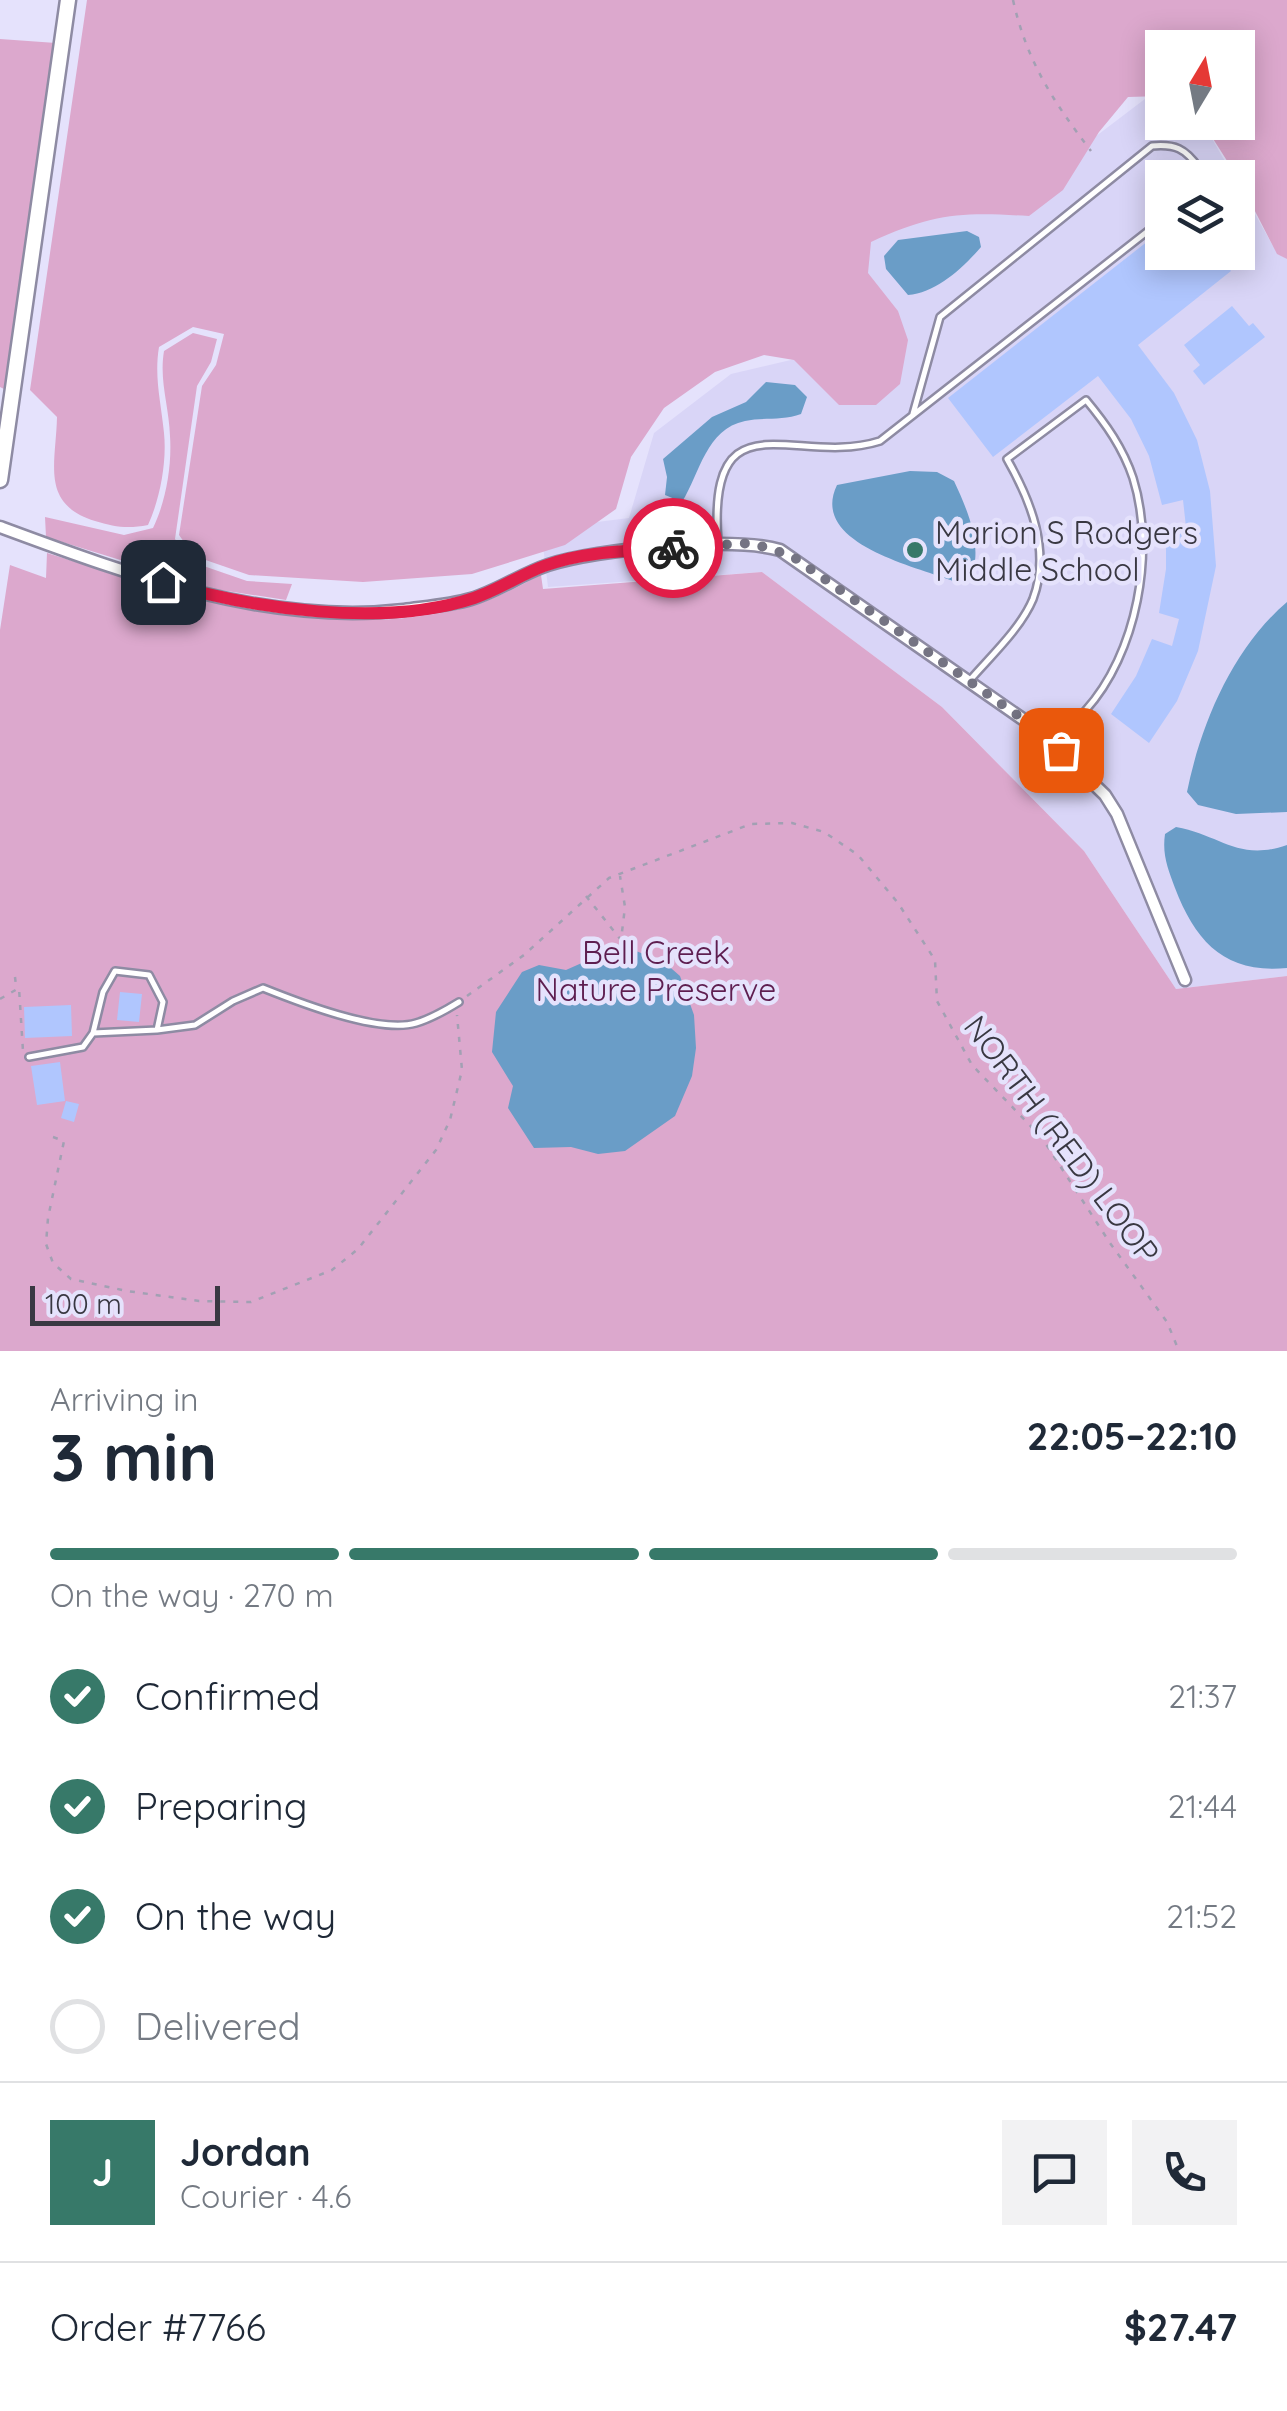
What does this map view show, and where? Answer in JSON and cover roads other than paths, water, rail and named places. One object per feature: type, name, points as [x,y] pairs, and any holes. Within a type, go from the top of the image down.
[{"type":"street","points":[[0,480],[68,0]]},
{"type":"street","points":[[0,528],[212,596],[319,613],[401,610],[472,599],[544,566],[588,554],[751,543],[792,556],[1050,740],[1105,795],[1117,814],[1185,980]]},
{"type":"lane","points":[[912,417],[940,317],[1152,146],[1172,144],[1188,152],[1194,160]]},
{"type":"lane","points":[[718,544],[718,489],[728,463],[740,453],[769,443],[865,446],[892,434],[924,404],[1145,233]]},
{"type":"lane","points":[[970,681],[1032,600],[1040,560],[1037,526],[1024,488],[1007,459],[1086,400],[1110,429],[1133,480],[1142,533],[1138,596],[1118,659],[1086,711],[1050,740]]},
{"type":"lane","points":[[26,1057],[83,1047],[94,1033],[103,992],[115,971],[149,976],[163,1002],[157,1030]]},
{"type":"lane","points":[[94,1033],[196,1024],[233,1000],[262,988],[304,1004],[382,1023],[413,1024],[459,1002]]},
{"type":"water","points":[[967,231],[979,237],[981,247],[957,271],[929,290],[908,295],[886,269],[884,256],[898,240]]},
{"type":"water","points":[[766,382],[795,385],[807,397],[801,414],[732,426],[713,442],[682,502],[665,495],[663,459],[712,417],[746,402]]},
{"type":"water","points":[[910,471],[937,472],[954,481],[975,544],[974,569],[969,581],[958,583],[895,561],[853,538],[838,523],[832,506],[837,485]]},
{"type":"water","points":[[1287,602],[1287,812],[1236,814],[1198,805],[1187,792],[1201,740],[1222,688],[1251,641]]},
{"type":"water","points":[[1176,827],[1242,849],[1287,845],[1287,968],[1247,966],[1230,960],[1204,939],[1183,907],[1166,862],[1165,834]]},
{"type":"water","points":[[611,950],[636,951],[664,962],[680,976],[694,1015],[696,1048],[692,1076],[675,1116],[625,1151],[598,1154],[571,1147],[534,1148],[508,1108],[513,1086],[492,1052],[496,1012],[522,972],[539,965],[566,970]]},
{"type":"place","name":"Marion S Rodgers Middle School","points":[[915,550]]},
{"type":"park label","name":"Bell Creek Nature Preserve","points":[[656,970]]}]
